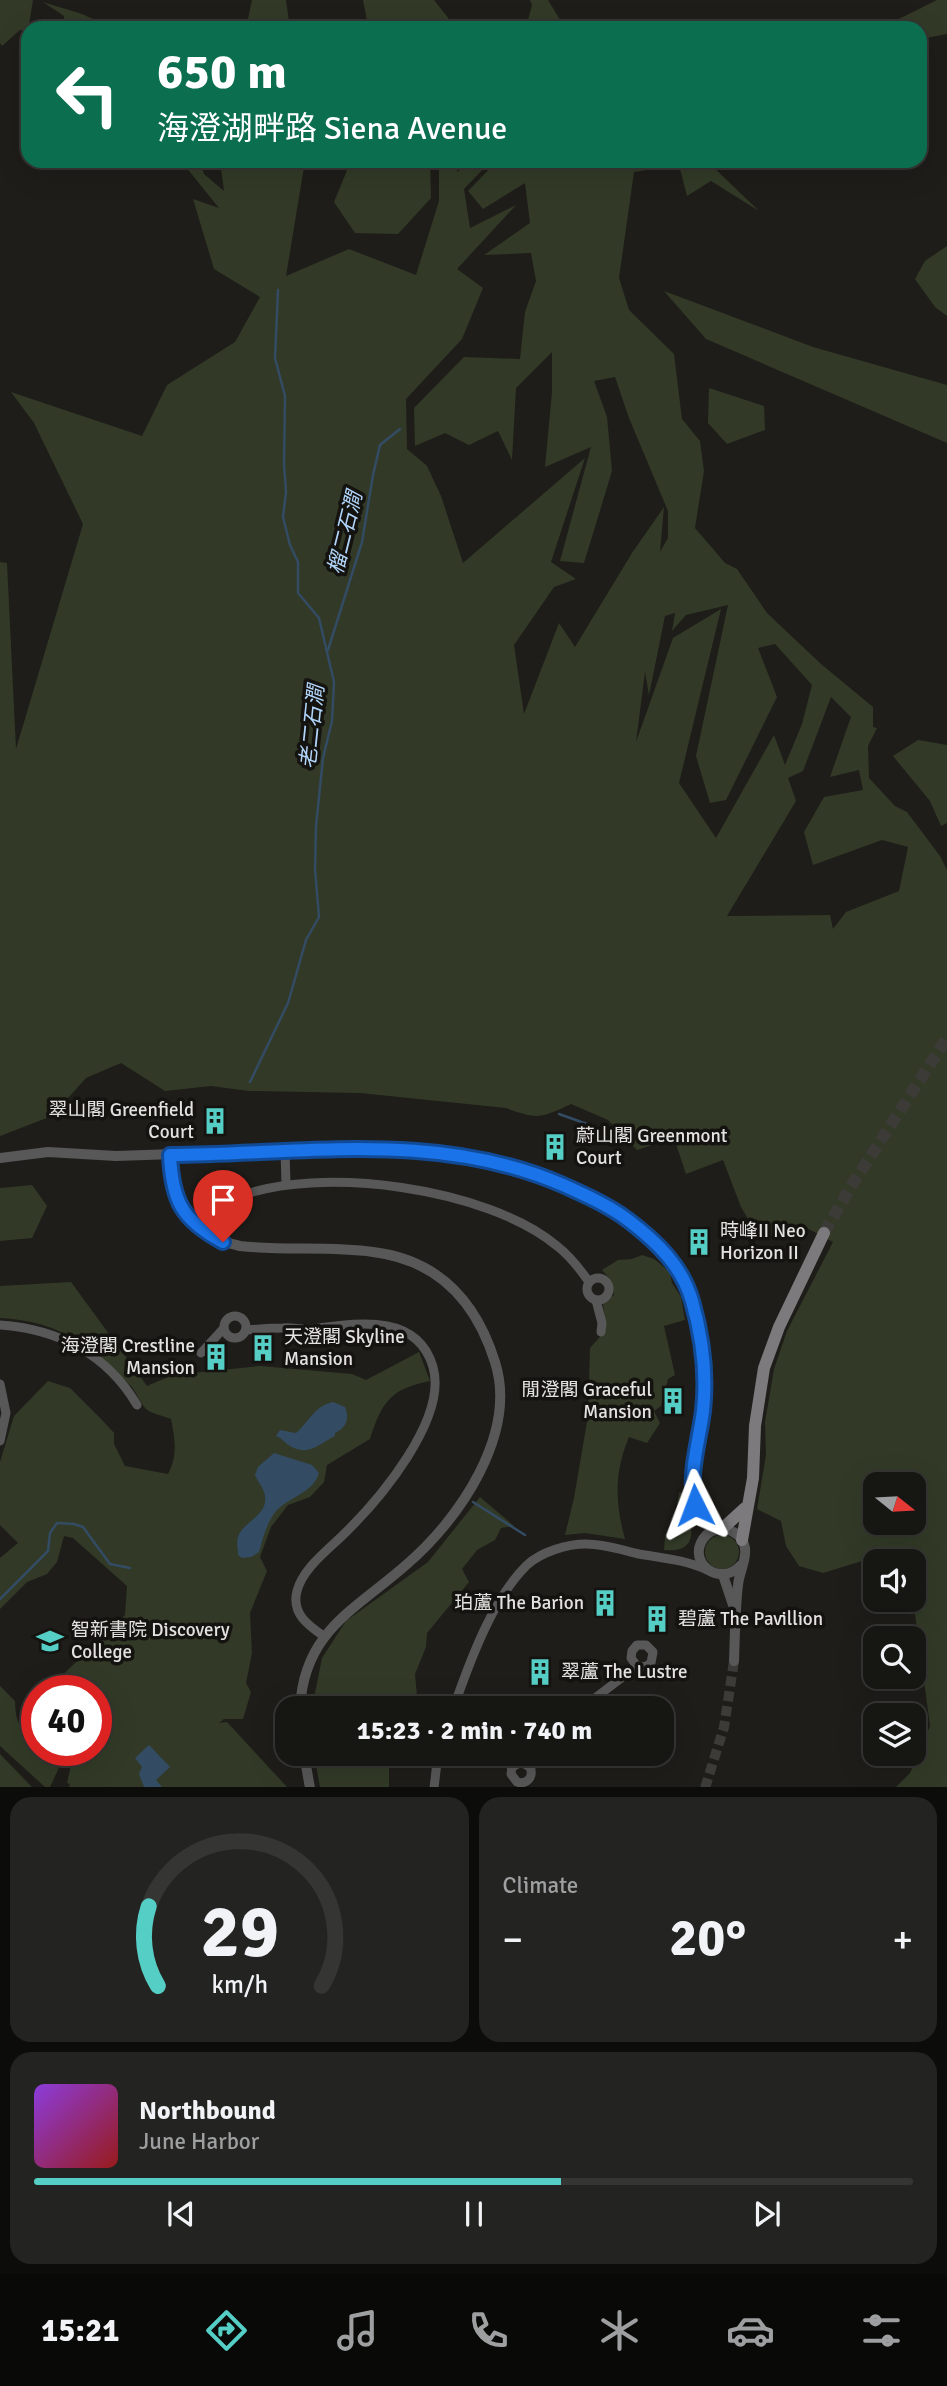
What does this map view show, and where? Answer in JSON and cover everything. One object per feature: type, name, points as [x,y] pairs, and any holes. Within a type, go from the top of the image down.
[{"type":"main road","points":[[742,1540],[753,1478],[755,1426],[764,1368],[779,1327],[824,1233]]},
{"type":"main road","points":[[719,1529],[740,1514],[747,1505]]},
{"type":"street","points":[[285,1150],[286,1184]]},
{"type":"street","points":[[0,1158],[48,1152],[96,1156],[285,1150],[408,1150],[452,1153],[488,1160],[543,1177],[591,1197],[617,1212],[678,1266],[696,1318],[704,1361],[704,1384],[692,1493],[700,1514],[701,1558],[709,1570]]},
{"type":"street","points":[[170,1155],[172,1189],[182,1210],[202,1231],[223,1242],[240,1246],[369,1252],[400,1258],[426,1269],[455,1291],[476,1315],[496,1363],[500,1387],[498,1419],[489,1451],[470,1490],[427,1545],[407,1565],[349,1609],[325,1637],[306,1670],[301,1696]]},
{"type":"street","points":[[235,1198],[286,1184],[336,1182],[386,1185],[463,1202],[500,1215],[542,1235],[568,1256],[589,1282],[588,1293],[596,1300],[602,1323],[601,1332]]},
{"type":"street","points":[[589,1282],[594,1278],[601,1278],[608,1286],[606,1296],[596,1300]]},
{"type":"street","points":[[201,1353],[224,1328],[228,1318],[235,1315],[244,1320],[246,1330],[242,1336],[232,1338],[224,1328]]},
{"type":"street","points":[[246,1330],[287,1327],[309,1329],[351,1323],[387,1326],[410,1333],[418,1340],[426,1349],[435,1371],[434,1398],[404,1463],[369,1508],[314,1563],[299,1584],[296,1597],[300,1615],[307,1625],[325,1637]]},
{"type":"street","points":[[0,1325],[31,1328],[57,1335],[73,1343],[118,1378],[137,1405]]},
{"type":"street","points":[[0,1384],[6,1413],[0,1441]]},
{"type":"street","points":[[700,1514],[719,1529],[732,1531],[742,1540],[746,1552],[741,1565],[734,1661]]},
{"type":"street","points":[[685,1562],[701,1543],[719,1529]]},
{"type":"street","points":[[458,1696],[493,1614],[514,1579],[539,1556],[585,1544],[685,1562],[723,1575],[730,1574],[741,1565]]},
{"type":"street","points":[[723,1575],[731,1594],[736,1625]]},
{"type":"street","points":[[598,1696],[637,1666]]},
{"type":"street","points":[[521,1762],[530,1767],[531,1777],[520,1783],[512,1777],[512,1768],[521,1762]]},
{"type":"street","points":[[306,1766],[310,1787]]},
{"type":"street","points":[[434,1787],[437,1766]]},
{"type":"green space","points":[[0,0],[33,0],[30,21],[21,21],[21,30],[2,46]]},
{"type":"green space","points":[[252,0],[286,0],[289,21],[248,21]]},
{"type":"green space","points":[[363,0],[434,0],[450,21],[367,21]]},
{"type":"green space","points":[[530,0],[548,0],[561,21],[528,21],[532,5]]},
{"type":"green space","points":[[937,0],[947,0],[947,34],[927,38],[927,21],[895,21]]},
{"type":"green space","points":[[43,2],[98,21],[64,21],[64,16]]},
{"type":"green space","points":[[187,168],[202,168],[204,174],[224,191],[221,168],[304,168],[286,276],[349,249],[416,275],[439,201],[439,168],[457,168],[457,172],[463,168],[484,168],[464,189],[470,228],[516,205],[457,269],[483,288],[462,339],[406,399],[407,449],[427,466],[441,496],[463,563],[585,458],[551,562],[576,579],[554,587],[514,645],[524,714],[559,623],[575,647],[632,553],[664,507],[660,552],[668,538],[668,511],[615,377],[594,381],[607,417],[612,471],[584,563],[560,561],[591,447],[545,467],[552,392],[552,352],[516,388],[512,460],[498,431],[469,445],[445,433],[415,446],[414,408],[464,357],[520,359],[525,312],[536,281],[531,253],[484,255],[530,223],[525,183],[483,209],[468,191],[490,168],[660,168],[634,172],[619,278],[629,310],[674,354],[682,419],[700,441],[704,471],[695,528],[725,563],[737,569],[767,613],[821,664],[873,707],[873,727],[877,728],[868,746],[869,778],[895,806],[907,812],[940,856],[947,870],[947,1787],[896,1787],[913,1766],[926,1766],[926,1735],[930,1726],[925,1689],[926,1626],[917,1626],[914,1612],[926,1612],[926,1549],[863,1549],[863,1561],[823,1573],[799,1566],[786,1546],[781,1521],[757,1509],[766,1455],[765,1422],[774,1369],[787,1331],[833,1242],[805,1227],[788,1240],[756,1232],[741,1207],[723,1160],[686,1174],[674,1138],[637,1150],[608,1120],[571,1104],[546,1115],[533,1116],[506,1108],[360,1093],[249,1091],[211,1086],[165,1091],[121,1063],[86,1078],[52,1116],[0,1136],[0,562],[7,563],[16,749],[83,524],[34,423],[11,392],[142,436],[167,385],[235,342],[260,297],[214,269],[193,199],[219,208]],"holes":[[[728,605],[696,756],[710,803],[726,800],[777,697],[758,648],[775,644],[812,685],[802,724],[785,765],[774,735],[716,838],[679,783],[721,609],[673,638],[636,742],[645,672],[649,695],[665,616],[675,613],[672,631],[686,615]],[[831,697],[851,717],[830,777],[859,770],[863,790],[824,797],[804,832],[813,865],[882,840],[908,847],[899,891],[846,912],[833,929],[830,915],[727,916],[796,801],[788,778],[803,771]]]},
{"type":"green space","points":[[348,168],[430,168],[431,198],[398,234],[355,233],[334,202]]},
{"type":"green space","points":[[680,168],[714,168],[759,211],[711,181],[687,196]]},
{"type":"green space","points":[[947,246],[947,316],[935,307],[915,279],[925,261]]},
{"type":"green space","points":[[664,291],[813,347],[947,385],[947,443],[706,339]]},
{"type":"green space","points":[[709,388],[764,406],[765,430],[727,444],[708,423]]},
{"type":"green space","points":[[918,740],[947,745],[947,823],[941,826],[930,801],[893,756]]},
{"type":"green space","points":[[32,1185],[47,1206],[32,1238],[0,1241],[0,1188]]},
{"type":"green space","points":[[642,1255],[654,1259],[670,1272],[672,1283],[681,1297],[685,1320],[664,1326],[675,1375],[668,1379],[661,1406],[654,1411],[660,1423],[647,1443],[629,1437],[624,1450],[618,1500],[625,1539],[585,1533],[565,1535],[588,1416],[590,1348],[606,1330],[603,1303],[614,1295],[610,1279],[602,1270],[618,1260]]},
{"type":"green space","points":[[71,1282],[147,1386],[173,1375],[260,1366],[352,1374],[366,1380],[419,1352],[430,1381],[405,1388],[390,1399],[379,1415],[370,1439],[327,1465],[324,1482],[310,1497],[288,1505],[271,1527],[260,1557],[267,1571],[250,1613],[252,1653],[246,1683],[251,1692],[243,1719],[224,1719],[219,1723],[227,1722],[287,1787],[69,1787],[70,1784],[67,1783],[71,1766],[112,1766],[112,1675],[63,1675],[125,1615],[127,1586],[73,1538],[64,1536],[57,1562],[47,1574],[27,1582],[0,1609],[0,1558],[18,1543],[0,1525],[0,1462],[14,1416],[48,1381],[70,1388],[114,1433],[114,1444],[125,1466],[168,1474],[175,1447],[174,1434],[171,1419],[146,1409],[131,1386],[73,1338],[40,1324],[0,1318],[0,1286]]},
{"type":"green space","points":[[679,1492],[682,1493],[690,1522],[690,1540],[686,1546],[677,1550],[664,1550],[665,1537],[670,1537],[674,1530]]},
{"type":"green space","points":[[480,1497],[514,1526],[501,1528],[495,1540],[477,1550],[462,1569],[469,1582],[427,1633],[426,1647],[415,1674],[417,1696],[314,1696],[322,1658],[346,1621],[428,1562]]},
{"type":"green space","points":[[722,1535],[734,1540],[739,1552],[734,1564],[722,1569],[710,1564],[705,1552],[710,1540]]},
{"type":"green space","points":[[0,1686],[15,1701],[16,1715],[21,1726],[21,1765],[0,1746]]},
{"type":"green space","points":[[0,1754],[32,1787],[0,1787]]},
{"type":"green space","points":[[22,1766],[60,1766],[50,1787],[45,1787]]},
{"type":"green space","points":[[316,1766],[389,1766],[389,1787],[320,1787]]},
{"type":"water","points":[[333,1402],[345,1407],[347,1415],[344,1426],[335,1436],[314,1448],[303,1450],[290,1446],[276,1436],[280,1430],[296,1433],[316,1411]]},
{"type":"water","points":[[274,1453],[312,1465],[319,1473],[312,1485],[277,1510],[266,1530],[259,1552],[242,1558],[238,1555],[238,1537],[263,1509],[265,1503],[264,1493],[255,1475],[258,1467]]},
{"type":"water","points":[[149,1745],[170,1767],[156,1780],[162,1787],[144,1787],[139,1774],[142,1767],[135,1758]]},
{"type":"waterway","name":"老二石澗","points":[[250,1082],[288,1003],[306,940],[319,917],[315,869],[316,826],[323,758],[332,721],[334,682],[319,618],[298,593],[298,562],[290,545],[283,517],[286,492],[285,396],[275,358],[278,290]]},
{"type":"waterway","name":"榴二石澗","points":[[328,650],[362,542],[380,445],[400,429]]},
{"type":"waterway","points":[[559,1114],[615,1134]]},
{"type":"waterway","points":[[473,1502],[525,1535]]},
{"type":"waterway","points":[[0,1599],[48,1551],[50,1533],[57,1523],[83,1527],[110,1564],[130,1568]]},
{"type":"tunnel","points":[[824,1233],[947,1038]]},
{"type":"tunnel","points":[[705,1787],[724,1727],[734,1661]]},
{"type":"place","name":"翠山閣 Greenfield Court","points":[[215,1121]]},
{"type":"place","name":"蔚山閣 Greenmont Court","points":[[555,1147]]},
{"type":"place","name":"時峰II Neo Horizon II","points":[[699,1242]]},
{"type":"place","name":"天澄閣 Skyline Mansion","points":[[263,1348]]},
{"type":"place","name":"海澄閣 Crestline Mansion","points":[[216,1357]]},
{"type":"place","name":"閒澄閣 Graceful Mansion","points":[[673,1401]]},
{"type":"place","name":"珀蘆 The Barion","points":[[605,1603]]},
{"type":"place","name":"碧蘆 The Pavillion","points":[[657,1619]]},
{"type":"place","name":"智新書院 Discovery College","points":[[50,1641]]},
{"type":"place","name":"翠蘆 The Lustre","points":[[540,1672]]},
{"type":"route","points":[[223,1242],[202,1231],[182,1210],[172,1189],[170,1155],[347,1149],[452,1153],[516,1167],[604,1204],[638,1228],[678,1266],[689,1291],[704,1361],[703,1408],[692,1480],[695,1505]]}]
